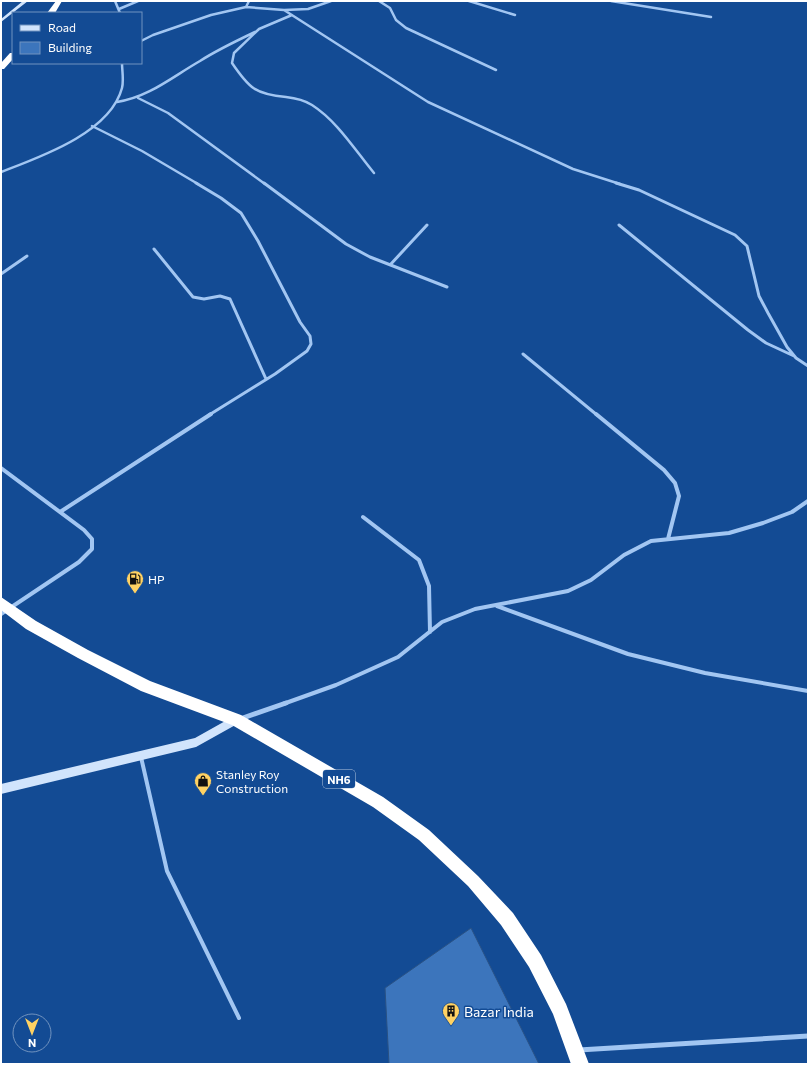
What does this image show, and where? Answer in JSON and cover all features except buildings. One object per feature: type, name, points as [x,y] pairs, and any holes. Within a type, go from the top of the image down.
[{"type":"highway","points":[[52,12],[59,1]]},
{"type":"highway","points":[[1,67],[12,56]]},
{"type":"highway","name":"NH6","points":[[3,608],[83,654],[146,686],[236,720],[378,802],[424,835],[473,880],[507,919],[535,961],[560,1010],[578,1057]]},
{"type":"street","points":[[12,12],[26,1]]},
{"type":"street","points":[[115,1],[120,12]]},
{"type":"street","points":[[119,9],[138,1]]},
{"type":"street","points":[[246,7],[249,1]]},
{"type":"street","points":[[142,41],[211,15],[246,7],[284,10],[308,9],[331,1]]},
{"type":"street","points":[[379,1],[390,8],[396,20],[406,28],[496,70]]},
{"type":"street","points":[[469,1],[515,15]]},
{"type":"street","points":[[611,1],[711,17]]},
{"type":"street","points":[[284,10],[409,90],[448,113],[573,169],[638,190],[738,237],[747,246],[759,296],[787,347],[796,358]]},
{"type":"street","points":[[1,21],[12,12]]},
{"type":"street","points":[[117,102],[130,101],[138,98],[201,61],[257,31],[292,15]]},
{"type":"street","points":[[257,31],[234,53],[232,63],[238,71],[254,90],[271,95],[305,101],[313,106],[330,122],[374,173]]},
{"type":"street","points":[[142,36],[146,39]]},
{"type":"street","points":[[1,172],[36,159],[78,138],[104,116],[117,102],[122,89],[122,64]]},
{"type":"street","points":[[138,98],[168,113],[346,244],[370,257],[447,287]]},
{"type":"street","points":[[60,512],[170,439],[266,380],[307,351],[311,344],[310,336],[300,322],[258,241],[241,213],[221,198],[142,151],[92,126]]},
{"type":"street","points":[[390,265],[427,225]]},
{"type":"street","points":[[619,225],[748,330],[766,343],[796,358],[808,366]]},
{"type":"street","points":[[154,250],[193,297],[200,300],[206,300],[218,296],[224,296],[230,299],[266,380]]},
{"type":"street","points":[[1,274],[27,256]]},
{"type":"street","points":[[523,354],[664,470],[675,483],[680,496],[668,539]]},
{"type":"street","points":[[1,468],[84,530],[92,539],[92,550],[79,562],[3,608]]},
{"type":"street","points":[[1,789],[196,742],[236,720],[336,685],[398,657],[442,622],[475,609],[568,591],[591,580],[624,555],[651,541],[729,533],[763,523],[792,512],[808,500]]},
{"type":"street","points":[[363,518],[419,560],[425,570],[430,584],[430,632]]},
{"type":"street","points":[[495,605],[628,654],[705,672],[808,692]]},
{"type":"street","points":[[578,1057],[808,1036]]},
{"type":"lane","points":[[141,756],[167,870],[239,1018]]},
{"type":"place","name":"HP","points":[[135,594]]},
{"type":"place","name":"Stanley Roy Construction","points":[[203,796]]},
{"type":"place","name":"Bazar India","points":[[451,1026]]}]
